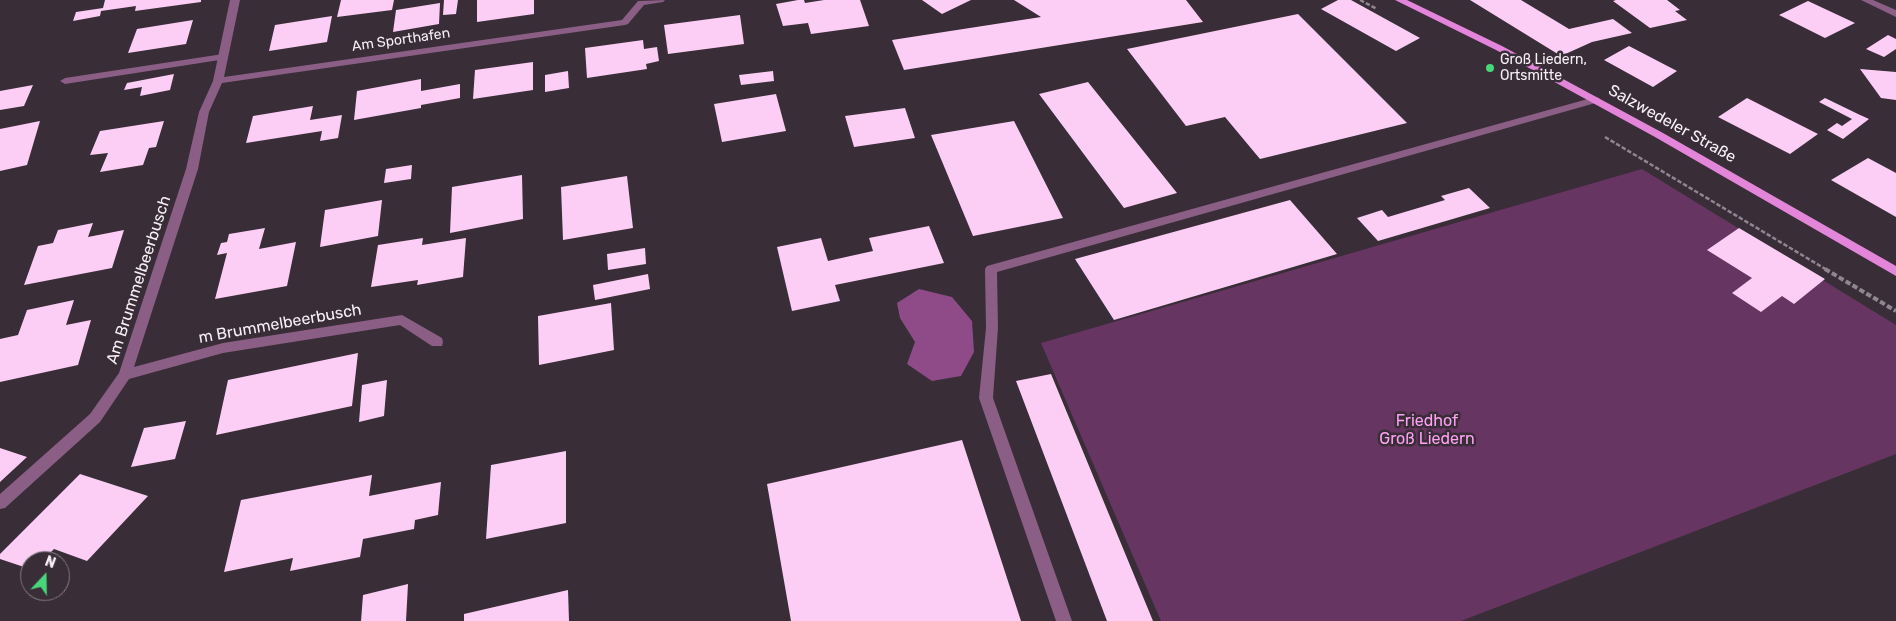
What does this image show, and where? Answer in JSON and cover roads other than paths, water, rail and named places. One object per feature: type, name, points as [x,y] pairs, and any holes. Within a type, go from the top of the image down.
[{"type":"main road","name":"Salzwedeler Straße","points":[[1400,0],[1499,48],[1596,100],[1896,272]]},
{"type":"street","points":[[218,81],[235,0]]},
{"type":"street","name":"Am Sporthafen","points":[[218,81],[626,22],[641,3],[660,0]]},
{"type":"street","points":[[1866,0],[1896,14]]},
{"type":"street","points":[[65,81],[223,57]]},
{"type":"street","name":"Am Brummelbeerbusch","points":[[0,503],[95,418],[125,375],[192,170],[204,112],[218,81]]},
{"type":"street","points":[[1064,621],[986,398],[992,328],[991,269],[1596,100]]},
{"type":"street","name":"m Brummelbeerbusch","points":[[125,375],[223,348],[402,320],[437,342]]},
{"type":"place","name":"Groß Liedern, Ortsmitte","points":[[1490,68]]},
{"type":"park label","name":"Friedhof Groß Liedern","points":[[1427,430]]}]
